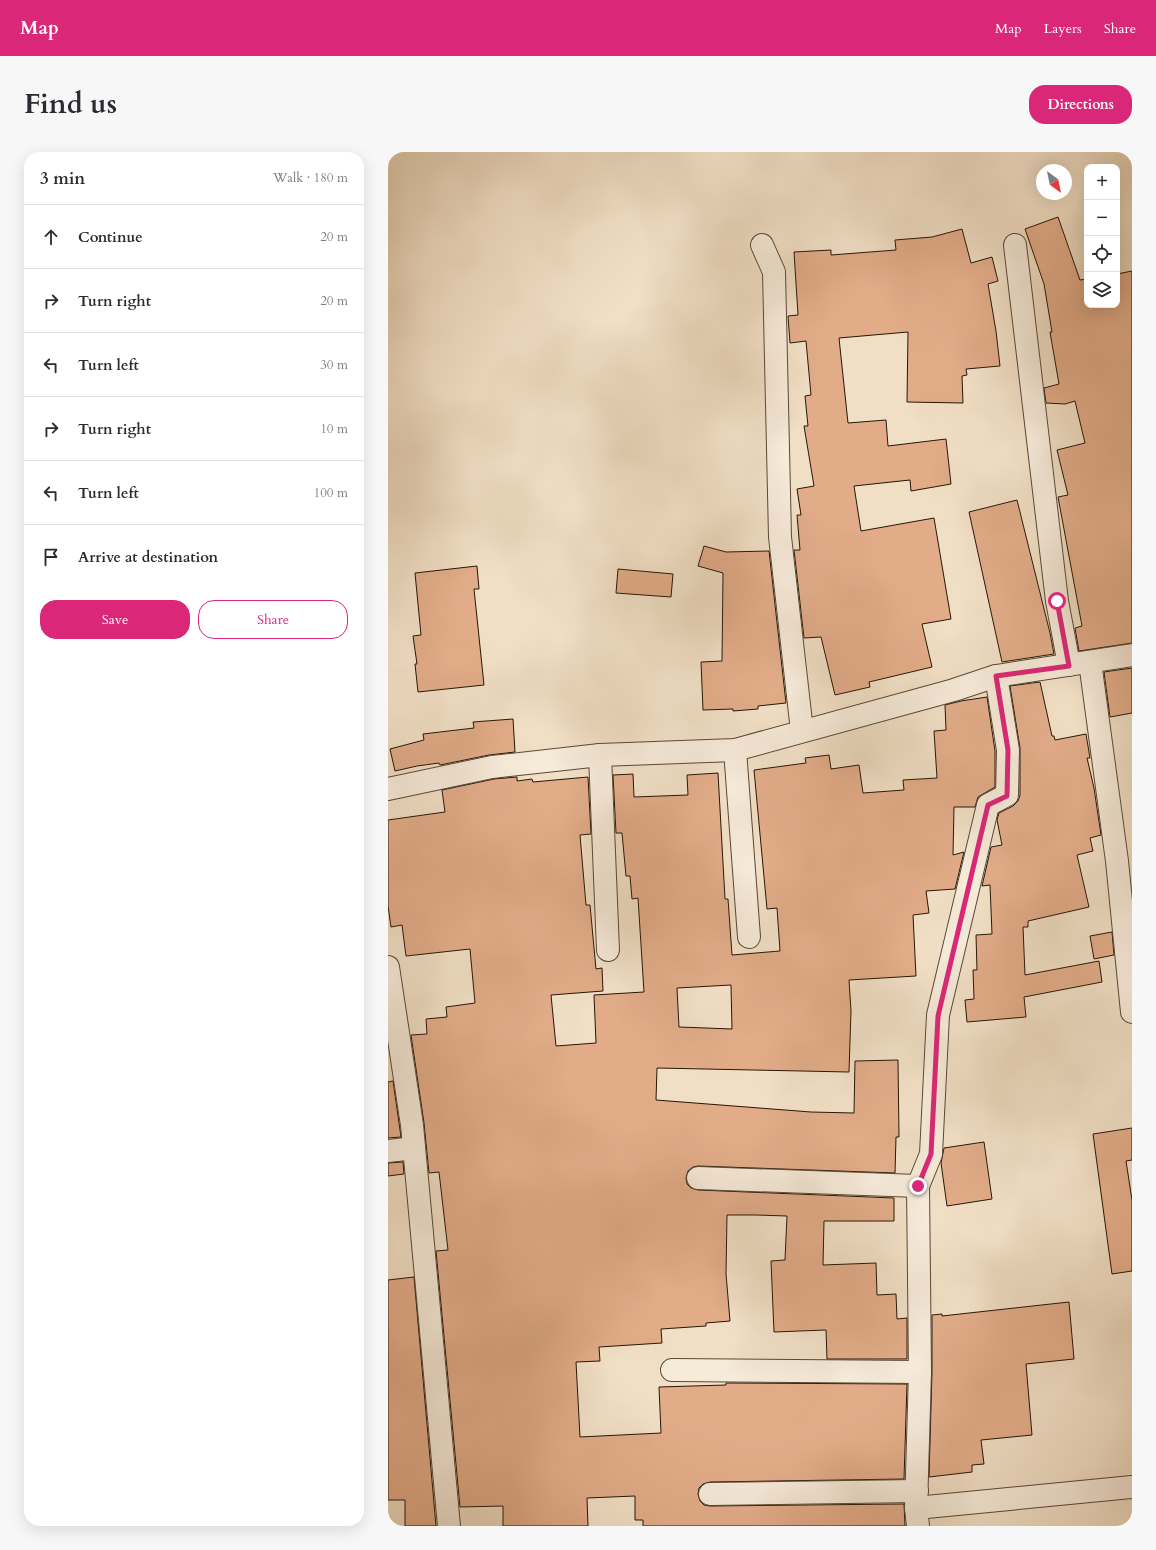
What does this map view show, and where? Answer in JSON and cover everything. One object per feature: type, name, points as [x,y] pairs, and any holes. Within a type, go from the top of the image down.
[{"type":"street","points":[[1015,245],[1057,601],[1069,666]]},
{"type":"street","points":[[762,246],[774,272],[780,537],[802,731]]},
{"type":"street","points":[[388,789],[492,767],[600,755],[735,750],[954,690],[996,676],[1069,666],[1132,655]]},
{"type":"street","points":[[1090,662],[1117,861],[1132,1012]]},
{"type":"street","points":[[917,1508],[920,1372],[918,1186],[931,1154],[938,1016],[988,805],[1007,796],[1008,750],[996,676]]},
{"type":"street","points":[[735,750],[749,937]]},
{"type":"street","points":[[600,755],[608,950]]},
{"type":"street","points":[[388,967],[412,1125],[449,1526]]},
{"type":"street","points":[[388,1152],[414,1148]]},
{"type":"street","points":[[698,1178],[918,1186]]},
{"type":"street","points":[[672,1370],[920,1372]]},
{"type":"street","points":[[710,1494],[917,1508],[1132,1487]]},
{"type":"building","points":[[1058,217],[1080,280],[1084,279],[1084,308],[1120,308],[1120,273],[1132,271],[1132,643],[1079,651],[1075,628],[1082,626],[1058,497],[1068,495],[1057,450],[1085,443],[1075,401],[1065,404],[1046,403],[1044,388],[1059,384],[1044,284],[1025,229]]},
{"type":"building","points":[[962,229],[971,263],[992,257],[998,281],[988,284],[1000,366],[966,369],[967,375],[962,376],[963,403],[907,402],[908,332],[839,338],[848,423],[886,420],[888,446],[946,439],[951,484],[911,491],[910,480],[854,486],[861,531],[934,518],[951,619],[922,624],[932,667],[869,682],[870,687],[835,695],[821,637],[804,638],[794,550],[800,550],[797,515],[801,515],[797,489],[814,486],[804,426],[808,426],[805,396],[811,395],[806,341],[790,343],[788,316],[798,315],[794,252],[831,250],[831,255],[896,250],[895,240],[932,237]]},
{"type":"building","points":[[1017,500],[1054,654],[1002,662],[969,512]]},
{"type":"building","points":[[704,546],[726,552],[769,551],[786,703],[758,706],[758,709],[733,711],[733,709],[703,710],[701,662],[722,661],[723,573],[698,566]]},
{"type":"building","points":[[477,566],[479,589],[474,589],[484,685],[418,692],[415,664],[417,664],[413,636],[421,635],[415,573]]},
{"type":"building","points":[[618,569],[673,574],[671,597],[616,593]]},
{"type":"building","points":[[1132,668],[1132,713],[1110,717],[1104,672]]},
{"type":"building","points":[[1040,682],[1052,736],[1054,736],[1055,740],[1086,734],[1090,758],[1087,758],[1094,788],[1101,835],[1090,838],[1093,851],[1077,855],[1089,907],[1028,921],[1028,927],[1023,927],[1025,975],[1099,961],[1102,982],[1024,997],[1026,1017],[967,1022],[965,1000],[974,999],[973,970],[977,970],[976,935],[992,934],[990,885],[982,886],[991,847],[1002,845],[997,820],[999,813],[1013,806],[1018,801],[1020,795],[1020,748],[1010,686]]},
{"type":"building","points":[[987,697],[995,751],[995,787],[978,797],[975,807],[954,807],[953,855],[964,852],[955,889],[926,891],[929,913],[913,915],[916,976],[849,980],[851,1011],[849,1072],[657,1068],[656,1100],[811,1112],[854,1113],[855,1061],[898,1060],[899,1137],[896,1137],[895,1173],[698,1166],[693,1167],[688,1171],[686,1178],[687,1184],[691,1188],[698,1190],[894,1198],[894,1221],[824,1221],[823,1265],[876,1263],[877,1295],[896,1294],[897,1319],[907,1318],[907,1359],[827,1359],[826,1330],[774,1332],[771,1261],[785,1260],[787,1216],[727,1215],[726,1274],[730,1321],[706,1323],[706,1326],[661,1329],[662,1343],[599,1347],[600,1361],[576,1362],[580,1437],[661,1433],[659,1387],[726,1385],[726,1383],[907,1384],[904,1479],[710,1482],[703,1484],[699,1488],[698,1494],[700,1501],[704,1505],[710,1506],[904,1504],[905,1526],[643,1526],[643,1520],[635,1520],[635,1496],[587,1498],[588,1526],[503,1526],[503,1506],[460,1507],[436,1251],[448,1250],[439,1172],[429,1173],[424,1123],[411,1035],[427,1034],[426,1019],[447,1017],[446,1007],[475,1003],[470,949],[406,956],[402,925],[391,927],[388,906],[388,820],[445,812],[442,790],[494,779],[517,777],[517,781],[532,779],[533,782],[588,777],[591,834],[580,835],[586,905],[590,905],[596,969],[602,968],[603,991],[551,995],[556,1046],[596,1043],[594,995],[644,992],[638,898],[632,899],[630,876],[626,876],[622,833],[616,833],[613,775],[633,774],[634,797],[688,795],[687,775],[718,773],[725,899],[728,899],[732,955],[780,951],[777,908],[767,909],[754,770],[806,763],[805,758],[829,755],[831,769],[859,765],[863,793],[904,790],[903,780],[937,778],[934,731],[946,730],[945,705]],"holes":[[[731,985],[732,1029],[679,1027],[677,988]]]},
{"type":"building","points":[[513,719],[515,752],[489,755],[440,765],[439,763],[417,766],[395,771],[390,749],[424,740],[423,734],[474,728],[473,722]]},
{"type":"building","points":[[1112,932],[1114,955],[1094,959],[1090,936]]},
{"type":"building","points":[[393,1081],[401,1137],[388,1138],[388,1082]]},
{"type":"building","points":[[1132,1128],[1132,1160],[1126,1161],[1132,1200],[1132,1271],[1112,1274],[1093,1134]]},
{"type":"building","points":[[984,1142],[992,1199],[947,1206],[941,1163],[944,1148]]},
{"type":"building","points":[[403,1162],[404,1174],[388,1176],[388,1163]]},
{"type":"building","points":[[414,1277],[436,1526],[405,1526],[405,1500],[388,1500],[388,1280]]},
{"type":"building","points":[[1069,1302],[1074,1359],[1026,1364],[1032,1435],[981,1440],[984,1464],[972,1465],[972,1472],[929,1477],[932,1315],[942,1314],[942,1316]]},
{"type":"route","points":[[918,1186],[931,1154],[938,1016],[988,805],[1007,796],[1008,750],[996,676],[1069,666],[1057,601]]}]
